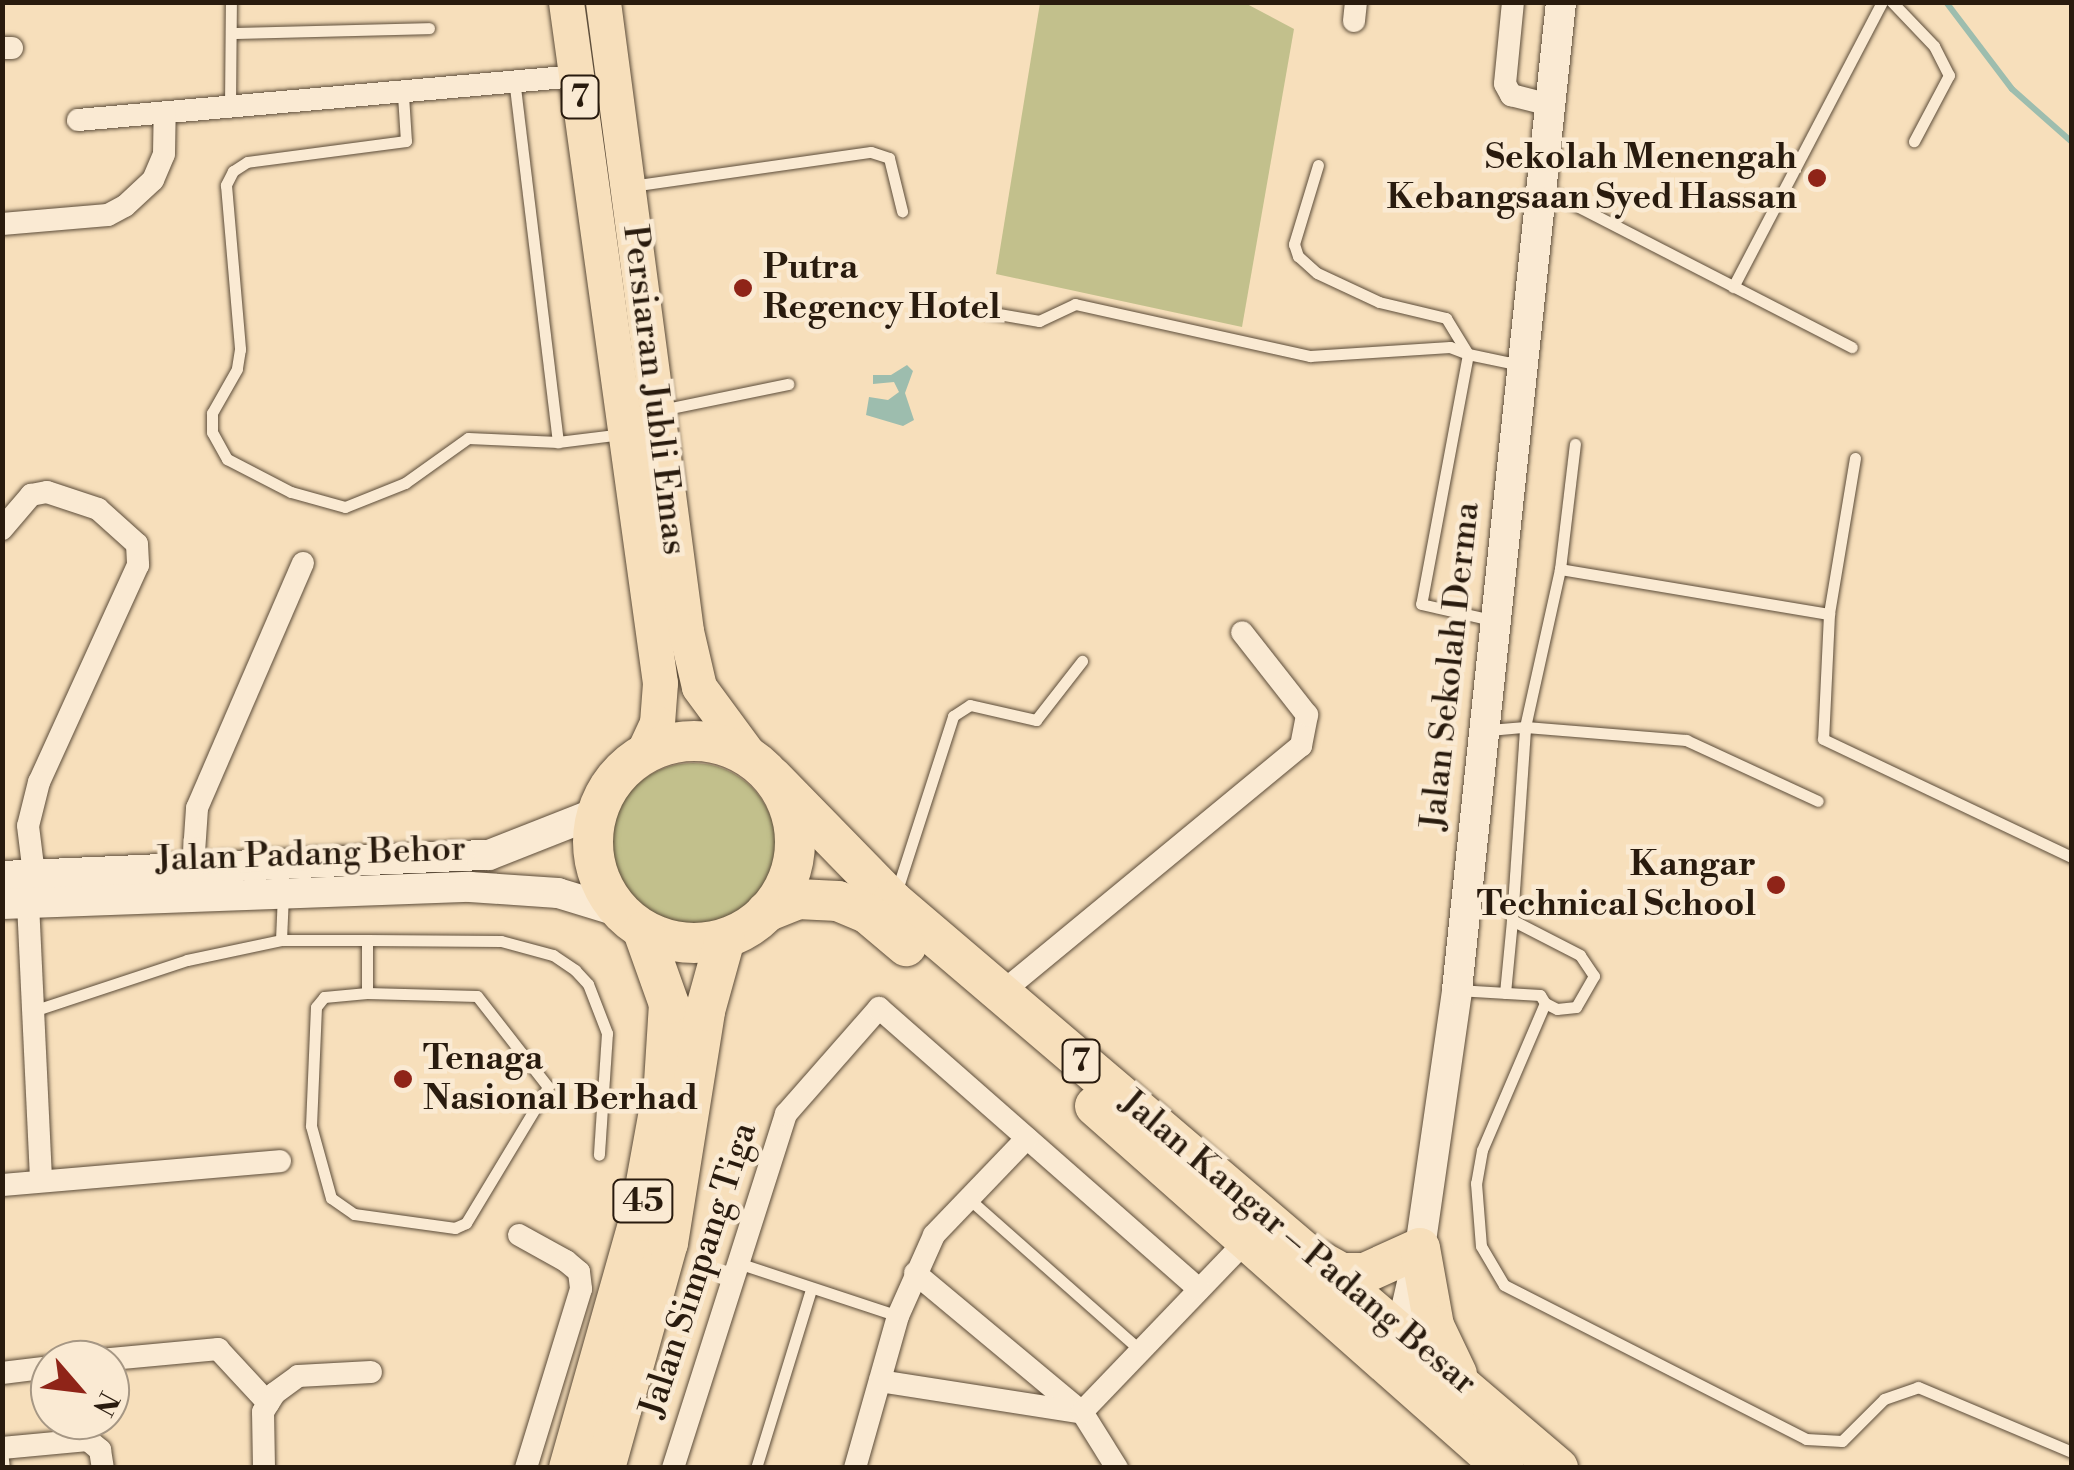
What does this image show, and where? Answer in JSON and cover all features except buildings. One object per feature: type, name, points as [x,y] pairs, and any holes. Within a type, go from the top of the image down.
[{"type":"highway","name":"7","points":[[598,812],[610,786],[642,755],[698,741],[762,768],[790,812],[795,851],[789,877],[766,912],[725,939]]},
{"type":"highway","name":"Jalan Kangar – Padang Besar","points":[[762,768],[894,902],[1400,1335],[1465,1384],[1558,1468]]},
{"type":"highway","points":[[598,812],[596,865],[632,921],[683,944],[725,939]]},
{"type":"highway","name":"Jalan Kangar – Padang Besar","points":[[766,912],[798,899],[838,901],[868,914],[1418,1388],[1504,1468]]},
{"type":"highway","name":"45","points":[[582,1465],[639,1222],[664,1083],[670,1004],[632,921]]},
{"type":"highway","name":"45","points":[[582,1465],[668,1243],[705,1011],[725,939]]},
{"type":"highway","points":[[1316,1260],[1342,1273],[1364,1274],[1420,1248],[1440,1344],[1465,1384]]},
{"type":"highway","points":[[1344,1324],[1388,1338],[1400,1335],[1418,1388]]},
{"type":"main road","name":"Persiaran Jubli Emas","points":[[566,2],[660,683],[658,723],[642,755]]},
{"type":"main road","name":"Persiaran Jubli Emas","points":[[602,2],[696,676],[715,717],[762,768]]},
{"type":"main road","points":[[593,192],[628,186]]},
{"type":"street","points":[[1514,2],[1506,84],[1511,95],[1550,104]]},
{"type":"street","name":"Jalan Sekolah Derma","points":[[1400,1335],[1420,1248],[1457,990],[1480,731],[1562,2]]},
{"type":"street","points":[[78,120],[515,86],[577,76]]},
{"type":"street","points":[[2,224],[108,215],[125,206],[153,180],[164,154],[165,115]]},
{"type":"street","points":[[2,528],[30,496],[48,492],[109,516],[137,544],[138,564],[40,782],[28,826],[21,894],[33,1011],[41,1179]]},
{"type":"street","points":[[193,867],[197,808],[303,563]]},
{"type":"street","points":[[1001,993],[1301,746],[1307,715],[1242,632]]},
{"type":"street","name":"Jalan Padang Behor","points":[[21,894],[193,867],[490,855],[598,812]]},
{"type":"street","name":"Jalan Padang Behor","points":[[2,876],[21,894],[470,886],[558,894],[632,921]]},
{"type":"street","name":"Jalan Simpang Tiga","points":[[673,1468],[786,1114],[879,1008],[1027,1138]]},
{"type":"street","points":[[857,1467],[898,1316],[934,1235],[1027,1138],[1199,1290]]},
{"type":"street","points":[[2,1185],[280,1161]]},
{"type":"street","points":[[519,1236],[566,1260],[579,1272],[582,1289],[530,1458],[582,1465]]},
{"type":"street","points":[[1082,1412],[1246,1240]]},
{"type":"street","points":[[915,1273],[1082,1412],[1117,1468]]},
{"type":"street","points":[[130,1357],[218,1349],[272,1398]]},
{"type":"street","points":[[2,1373],[30,1370]]},
{"type":"street","points":[[264,1468],[263,1412],[272,1398],[298,1376],[371,1372]]},
{"type":"street","points":[[880,1380],[1082,1412]]},
{"type":"street","points":[[2,1449],[88,1440],[100,1450],[103,1468]]},
{"type":"lane","points":[[230,107],[231,2]]},
{"type":"lane","points":[[1733,287],[1882,2]]},
{"type":"lane","points":[[1892,2],[1934,46],[1949,75],[1914,141]]},
{"type":"lane","points":[[231,33],[429,28]]},
{"type":"lane","points":[[515,86],[558,442]]},
{"type":"lane","points":[[402,95],[406,142],[247,162],[233,171],[226,186],[240,349],[237,369],[218,394],[212,432],[227,459],[306,499],[345,507],[404,483],[468,438],[558,442],[626,433]]},
{"type":"lane","points":[[628,186],[870,152],[889,158],[902,211]]},
{"type":"lane","points":[[1318,165],[1294,244],[1298,256],[1317,274],[1379,302],[1446,318],[1468,354],[1421,604],[1492,620]]},
{"type":"lane","points":[[1540,187],[1852,348]]},
{"type":"lane","points":[[986,312],[1039,321],[1075,304],[1310,356],[1450,347],[1520,365]]},
{"type":"lane","points":[[657,411],[710,404],[748,390],[788,384]]},
{"type":"lane","points":[[1504,993],[1526,727],[1560,570],[1576,444]]},
{"type":"lane","points":[[1855,458],[1829,614],[1822,730],[1832,748],[2072,857]]},
{"type":"lane","points":[[1560,570],[1829,614]]},
{"type":"lane","points":[[894,902],[952,716],[970,705],[1036,720],[1082,662]]},
{"type":"lane","points":[[1480,731],[1526,727],[1686,740],[1818,801]]},
{"type":"lane","points":[[281,940],[284,892]]},
{"type":"lane","points":[[1457,990],[1540,995],[1557,1010],[1576,1007],[1589,994],[1590,964],[1512,920]]},
{"type":"lane","points":[[33,1011],[187,960],[281,940],[501,941],[553,956],[588,984],[607,1034],[599,1155]]},
{"type":"lane","points":[[367,940],[367,993]]},
{"type":"lane","points":[[367,993],[477,996],[548,1087],[466,1222],[454,1228],[354,1214],[331,1198],[311,1126],[316,1007],[324,997],[367,993]]},
{"type":"lane","points":[[1545,1003],[1482,1150],[1476,1183],[1480,1246],[1504,1285],[1806,1439],[1842,1441],[1884,1399],[1918,1387],[2072,1452]]},
{"type":"lane","points":[[967,1197],[1141,1351]]},
{"type":"lane","points":[[736,1262],[898,1316]]},
{"type":"lane","points":[[756,1468],[811,1289]]},
{"type":"lane","points":[[2,1449],[4,1468]]},
{"type":"shaded area","points":[[1040,3],[1245,3],[1294,29],[1242,327],[996,274]]},
{"type":"shaded area","points":[[907,365],[913,371],[905,393],[914,420],[903,426],[866,415],[869,397],[888,400],[899,392],[894,382],[873,384],[873,375],[891,375]]},
{"type":"shaded area","points":[[693,763],[725,769],[752,787],[770,814],[776,846],[770,878],[752,905],[725,923],[693,929],[661,923],[634,905],[616,878],[610,846],[616,814],[634,787],[661,769]]},
{"type":"waterway","points":[[1946,2],[2012,89],[2072,142]]},
{"type":"place","name":"Sekolah Menengah Kebangsaan Syed Hassan","points":[[1817,178]]},
{"type":"place","name":"Putra Regency Hotel","points":[[743,288]]},
{"type":"place","name":"Kangar Technical School","points":[[1776,885]]},
{"type":"place","name":"Tenaga Nasional Berhad","points":[[403,1079]]}]
